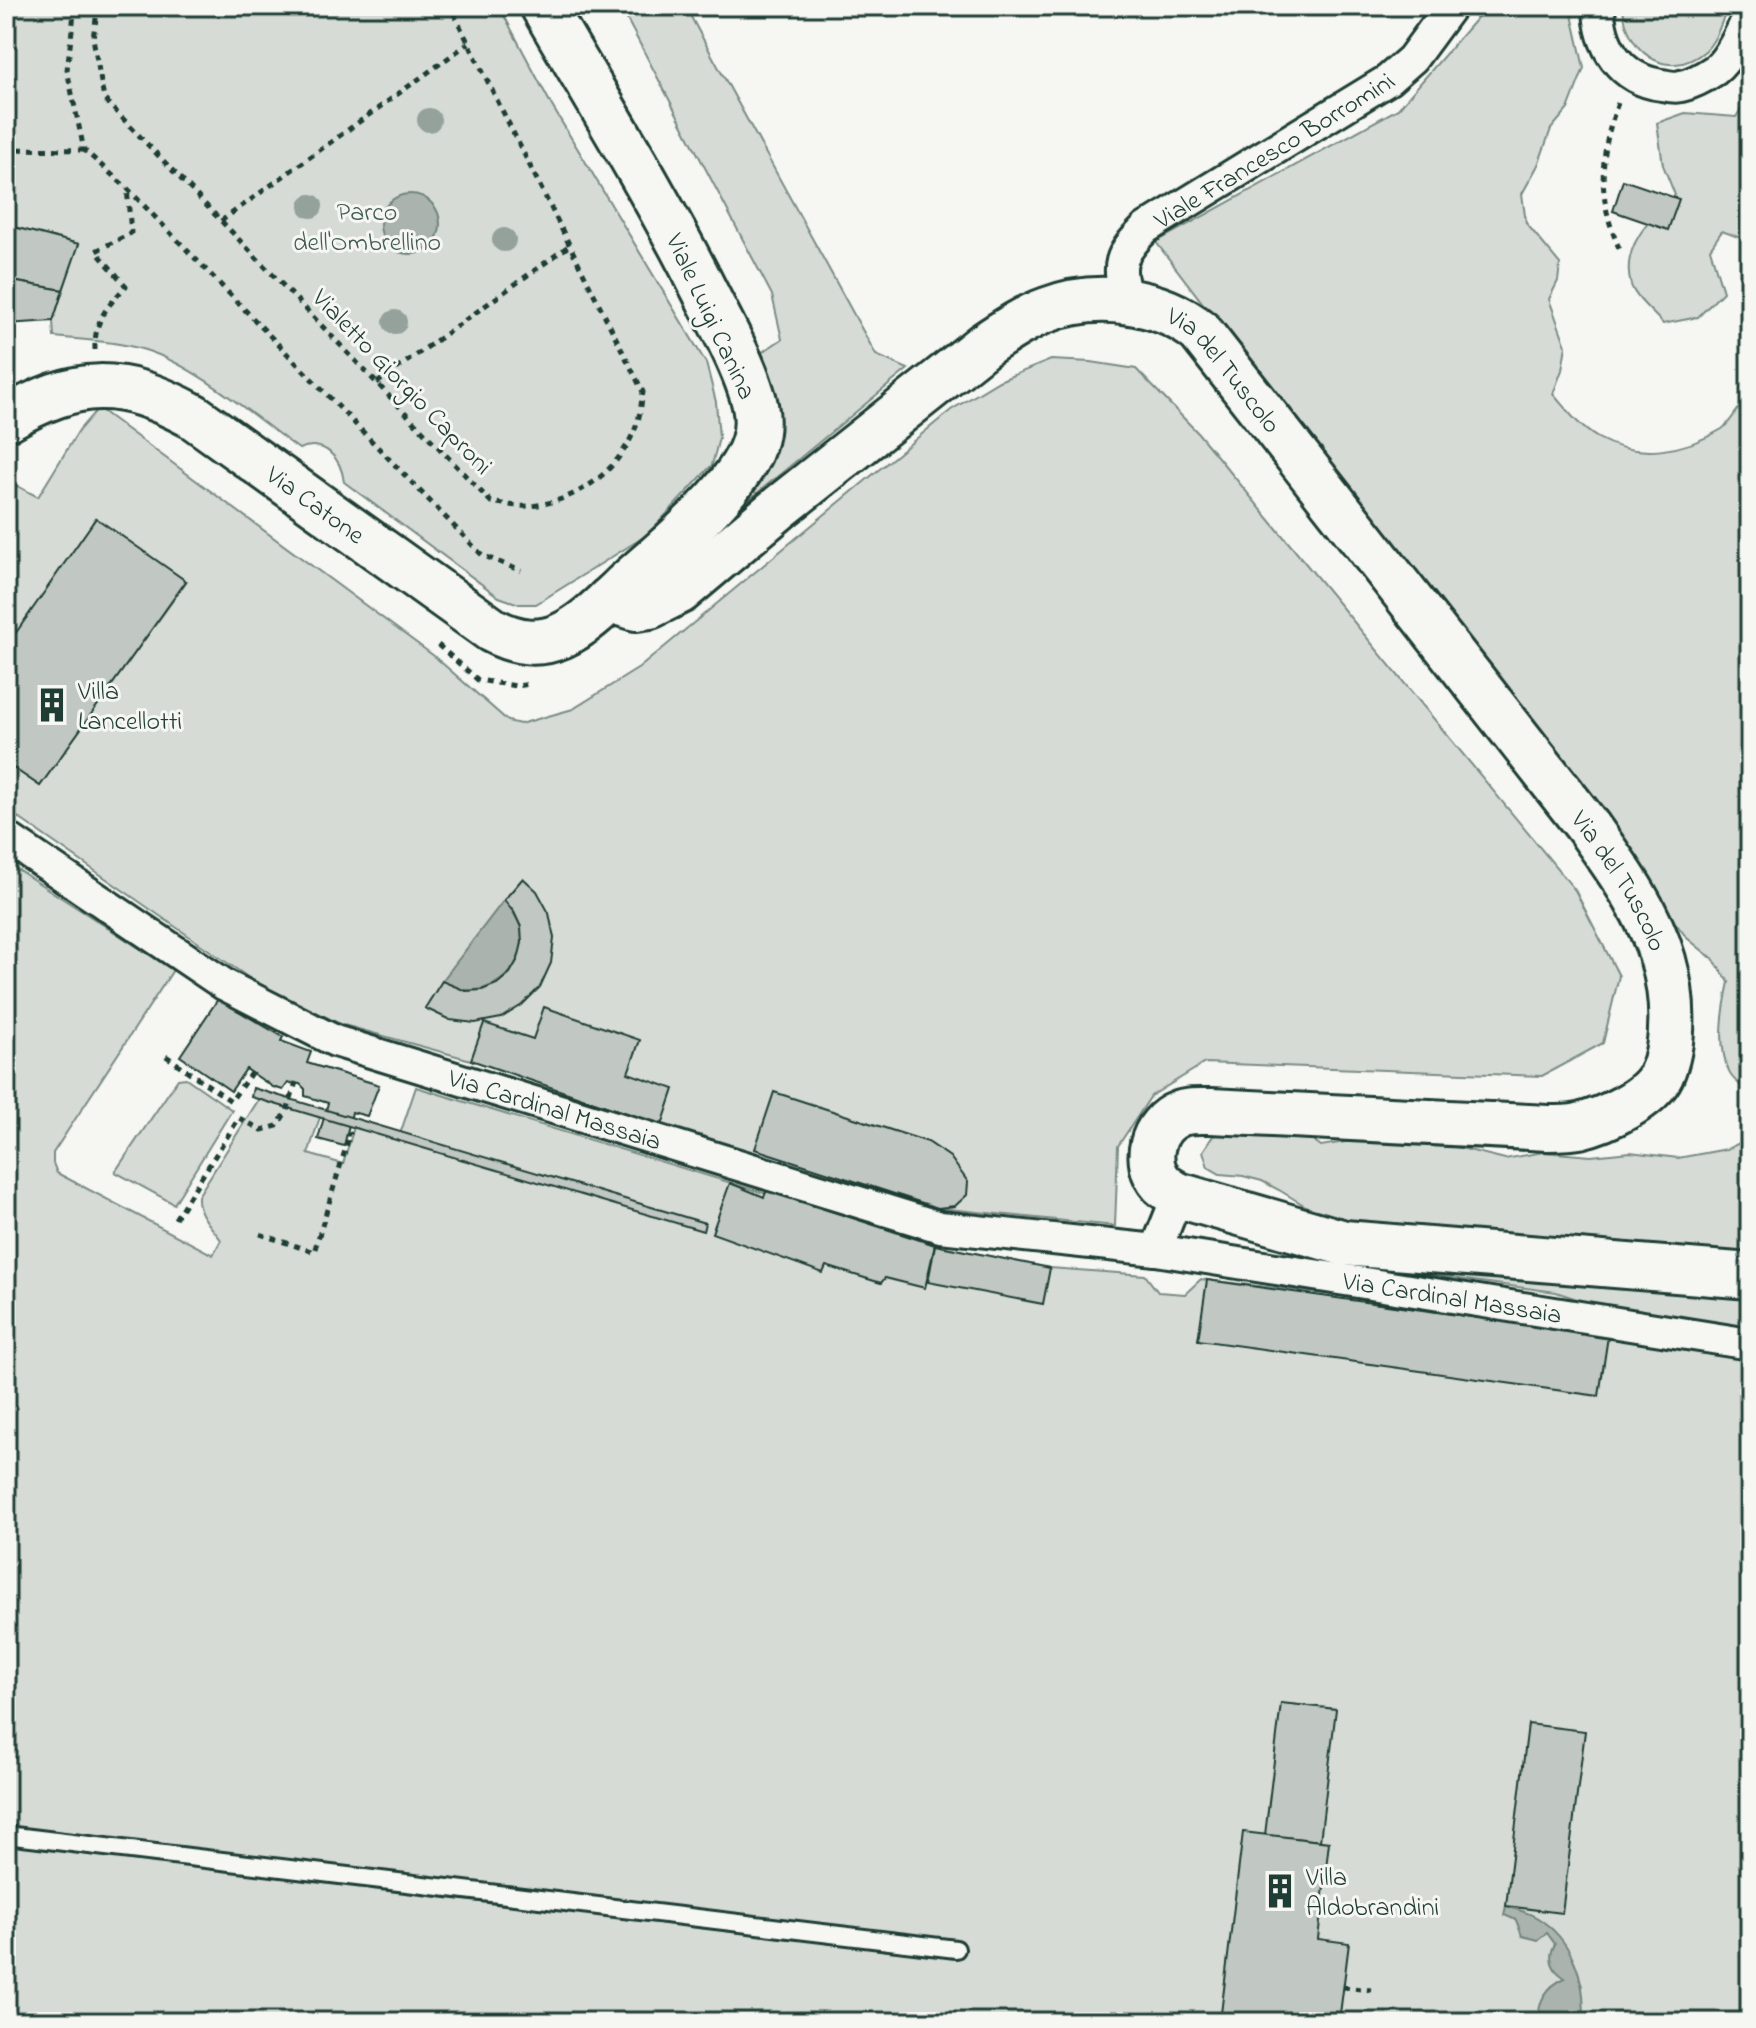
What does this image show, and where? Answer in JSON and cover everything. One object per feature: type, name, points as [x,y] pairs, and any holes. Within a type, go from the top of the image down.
[{"type":"street","name":"Viale Luigi Canina","points":[[543,6],[698,278],[751,390],[757,423],[752,449],[733,479],[688,528],[609,600]]},
{"type":"street","name":"Viale Francesco Borromini","points":[[1128,301],[1119,277],[1122,259],[1133,240],[1146,228],[1388,80],[1412,59],[1451,6]]},
{"type":"street","points":[[1599,6],[1599,22],[1606,46],[1621,67],[1648,83],[1679,87],[1718,68],[1742,32],[1750,11]]},
{"type":"street","name":"Via del Tuscolo","points":[[609,600],[636,608],[650,606],[680,591],[780,507],[983,346],[1048,309],[1091,301],[1128,301],[1183,318],[1200,332],[1578,814],[1625,879],[1663,961],[1670,998],[1671,1038],[1660,1077],[1641,1099],[1579,1126],[1548,1128],[1183,1112],[1162,1126],[1151,1145],[1154,1168],[1161,1183],[1178,1195]]},
{"type":"street","name":"Via Catone","points":[[6,419],[58,393],[85,388],[129,390],[170,404],[206,425],[480,622],[519,642],[546,642],[561,636],[609,600]]},
{"type":"street","name":"Via Cardinal Massaia","points":[[6,837],[225,985],[335,1041],[940,1227],[1156,1250],[1750,1344]]},
{"type":"street","points":[[1156,1250],[1178,1195],[1344,1243],[1750,1276]]},
{"type":"lane","points":[[6,1835],[956,1949]]},
{"type":"path","points":[[75,6],[67,70],[84,150],[127,188],[482,555],[521,571]]},
{"type":"path","name":"Vialetto Giorgio Caproni","points":[[98,6],[93,38],[104,99],[491,502],[527,507],[562,500],[594,484],[619,459],[636,427],[643,392],[450,6]]},
{"type":"path","points":[[221,221],[469,43]]},
{"type":"path","points":[[1620,250],[1608,225],[1603,182],[1606,135],[1630,73]]},
{"type":"path","points":[[6,149],[84,150]]},
{"type":"path","points":[[95,341],[103,311],[126,286],[96,251],[131,233],[127,188]]},
{"type":"path","points":[[377,383],[570,245]]},
{"type":"path","points":[[166,1056],[231,1101],[251,1073]]},
{"type":"path","points":[[175,1219],[239,1118],[262,1130],[277,1126],[287,1111],[296,1082]]},
{"type":"path","points":[[260,1234],[314,1252],[350,1134],[346,1134]]},
{"type":"path","points":[[1343,1987],[1371,1990]]},
{"type":"green space","name":"Parco dell'Ombrellino","points":[[6,6],[499,6],[552,106],[706,363],[716,402],[719,438],[712,465],[647,535],[536,604],[519,604],[499,597],[344,482],[339,465],[330,452],[316,446],[299,449],[185,368],[134,347],[54,337],[53,321],[78,244],[6,225]]},
{"type":"green space","points":[[620,6],[685,6],[876,355],[908,369],[745,503],[739,490],[773,392],[758,355],[782,339],[772,295]]},
{"type":"green space","points":[[1487,6],[1570,6],[1584,68],[1568,109],[1551,129],[1538,165],[1522,194],[1526,223],[1560,264],[1558,281],[1549,299],[1566,346],[1562,370],[1553,394],[1591,434],[1613,445],[1645,451],[1677,448],[1707,437],[1726,426],[1750,396],[1750,1096],[1731,1075],[1725,1061],[1722,1027],[1729,982],[1714,960],[1687,938],[1156,242],[1398,109]]},
{"type":"green space","points":[[1623,6],[1728,6],[1716,36],[1705,51],[1676,64],[1662,63],[1640,48],[1625,22]]},
{"type":"green space","points":[[1750,94],[1750,247],[1741,238],[1722,231],[1710,249],[1723,292],[1698,317],[1663,324],[1636,295],[1629,271],[1633,246],[1647,224],[1675,195],[1663,165],[1657,123],[1685,113],[1736,117]]},
{"type":"green space","name":"Villa Lancellotti","points":[[1051,360],[1136,369],[1198,433],[1575,890],[1619,976],[1603,1043],[1542,1076],[1205,1063],[1151,1096],[1118,1146],[1115,1226],[938,1208],[662,1125],[471,1060],[340,1024],[252,980],[6,809],[6,763],[40,785],[186,582],[6,647],[6,480],[38,497],[79,430],[98,408],[434,656],[508,721],[520,724],[573,709],[639,668],[951,410],[999,381]]},
{"type":"green space","name":"Villa Aldobrandini","points":[[6,862],[173,970],[53,1153],[57,1173],[213,1255],[221,1240],[202,1214],[198,1196],[259,1099],[320,1117],[308,1154],[343,1164],[354,1127],[398,1140],[416,1087],[935,1245],[1050,1268],[1145,1275],[1158,1292],[1185,1294],[1201,1279],[1682,1336],[1593,1308],[1583,1301],[1556,1292],[1428,1275],[1360,1256],[1337,1225],[1262,1181],[1220,1174],[1208,1167],[1203,1151],[1213,1136],[1233,1131],[1298,1129],[1321,1146],[1351,1141],[1432,1141],[1505,1159],[1543,1152],[1591,1156],[1630,1152],[1678,1158],[1727,1149],[1750,1138],[1750,2022],[6,2022]]},
{"type":"green space","points":[[186,1078],[232,1110],[174,1204],[115,1172],[178,1079]]},
{"type":"shaded area","points":[[410,194],[421,196],[431,203],[438,213],[438,235],[431,245],[421,252],[410,254],[399,252],[389,245],[382,235],[380,224],[382,213],[389,203],[399,196]]},
{"type":"shaded area","points":[[504,900],[519,922],[522,942],[511,970],[500,980],[472,990],[442,981]]},
{"type":"shaded area","points":[[1506,1906],[1536,1917],[1549,1926],[1568,1949],[1580,1977],[1583,2022],[1540,2022],[1541,2001],[1553,1985],[1565,1978],[1552,1963],[1555,1944],[1547,1933],[1538,1940],[1522,1936],[1516,1920],[1504,1915]]},
{"type":"building","points":[[1623,180],[1679,199],[1668,230],[1613,211]]},
{"type":"building","points":[[6,225],[79,244],[63,290],[6,280]]},
{"type":"building","points":[[6,280],[63,290],[53,321],[6,324]]},
{"type":"building","name":"Villa Lancellotti","points":[[96,518],[186,581],[40,786],[6,763],[6,647]]},
{"type":"building","points":[[523,878],[537,891],[549,913],[554,938],[551,963],[540,987],[522,1005],[501,1018],[475,1023],[450,1020],[425,1008],[442,981],[466,991],[482,990],[497,984],[510,973],[522,943],[521,927],[504,900]]},
{"type":"building","points":[[218,999],[283,1037],[281,1041],[311,1052],[307,1063],[379,1085],[367,1116],[352,1112],[344,1146],[318,1139],[328,1103],[305,1096],[305,1089],[300,1084],[288,1083],[283,1090],[246,1069],[231,1091],[180,1056]]},
{"type":"building","points":[[544,1007],[640,1040],[628,1073],[674,1089],[662,1125],[471,1060],[484,1023],[533,1039]]},
{"type":"building","points":[[253,1088],[705,1223],[703,1231],[251,1097]]},
{"type":"building","points":[[774,1092],[928,1142],[950,1157],[968,1182],[967,1195],[955,1206],[938,1208],[755,1149]]},
{"type":"building","points":[[730,1183],[764,1197],[767,1190],[935,1245],[925,1288],[885,1278],[881,1283],[826,1266],[823,1273],[712,1233]]},
{"type":"building","points":[[935,1245],[1050,1268],[1043,1304],[928,1282]]},
{"type":"building","points":[[1207,1280],[1608,1336],[1599,1396],[1198,1340]]},
{"type":"building","points":[[1281,1703],[1336,1709],[1320,1841],[1265,1835]]},
{"type":"building","points":[[1528,1724],[1585,1731],[1562,1913],[1506,1906]]},
{"type":"building","name":"Villa Aldobrandini","points":[[1243,1832],[1329,1842],[1318,1939],[1349,1943],[1339,2022],[1220,2022]]},
{"type":"place","name":"Villa Lancellotti","points":[[52,705]]},
{"type":"place","name":"Villa Aldobrandini","points":[[1280,1891]]}]
